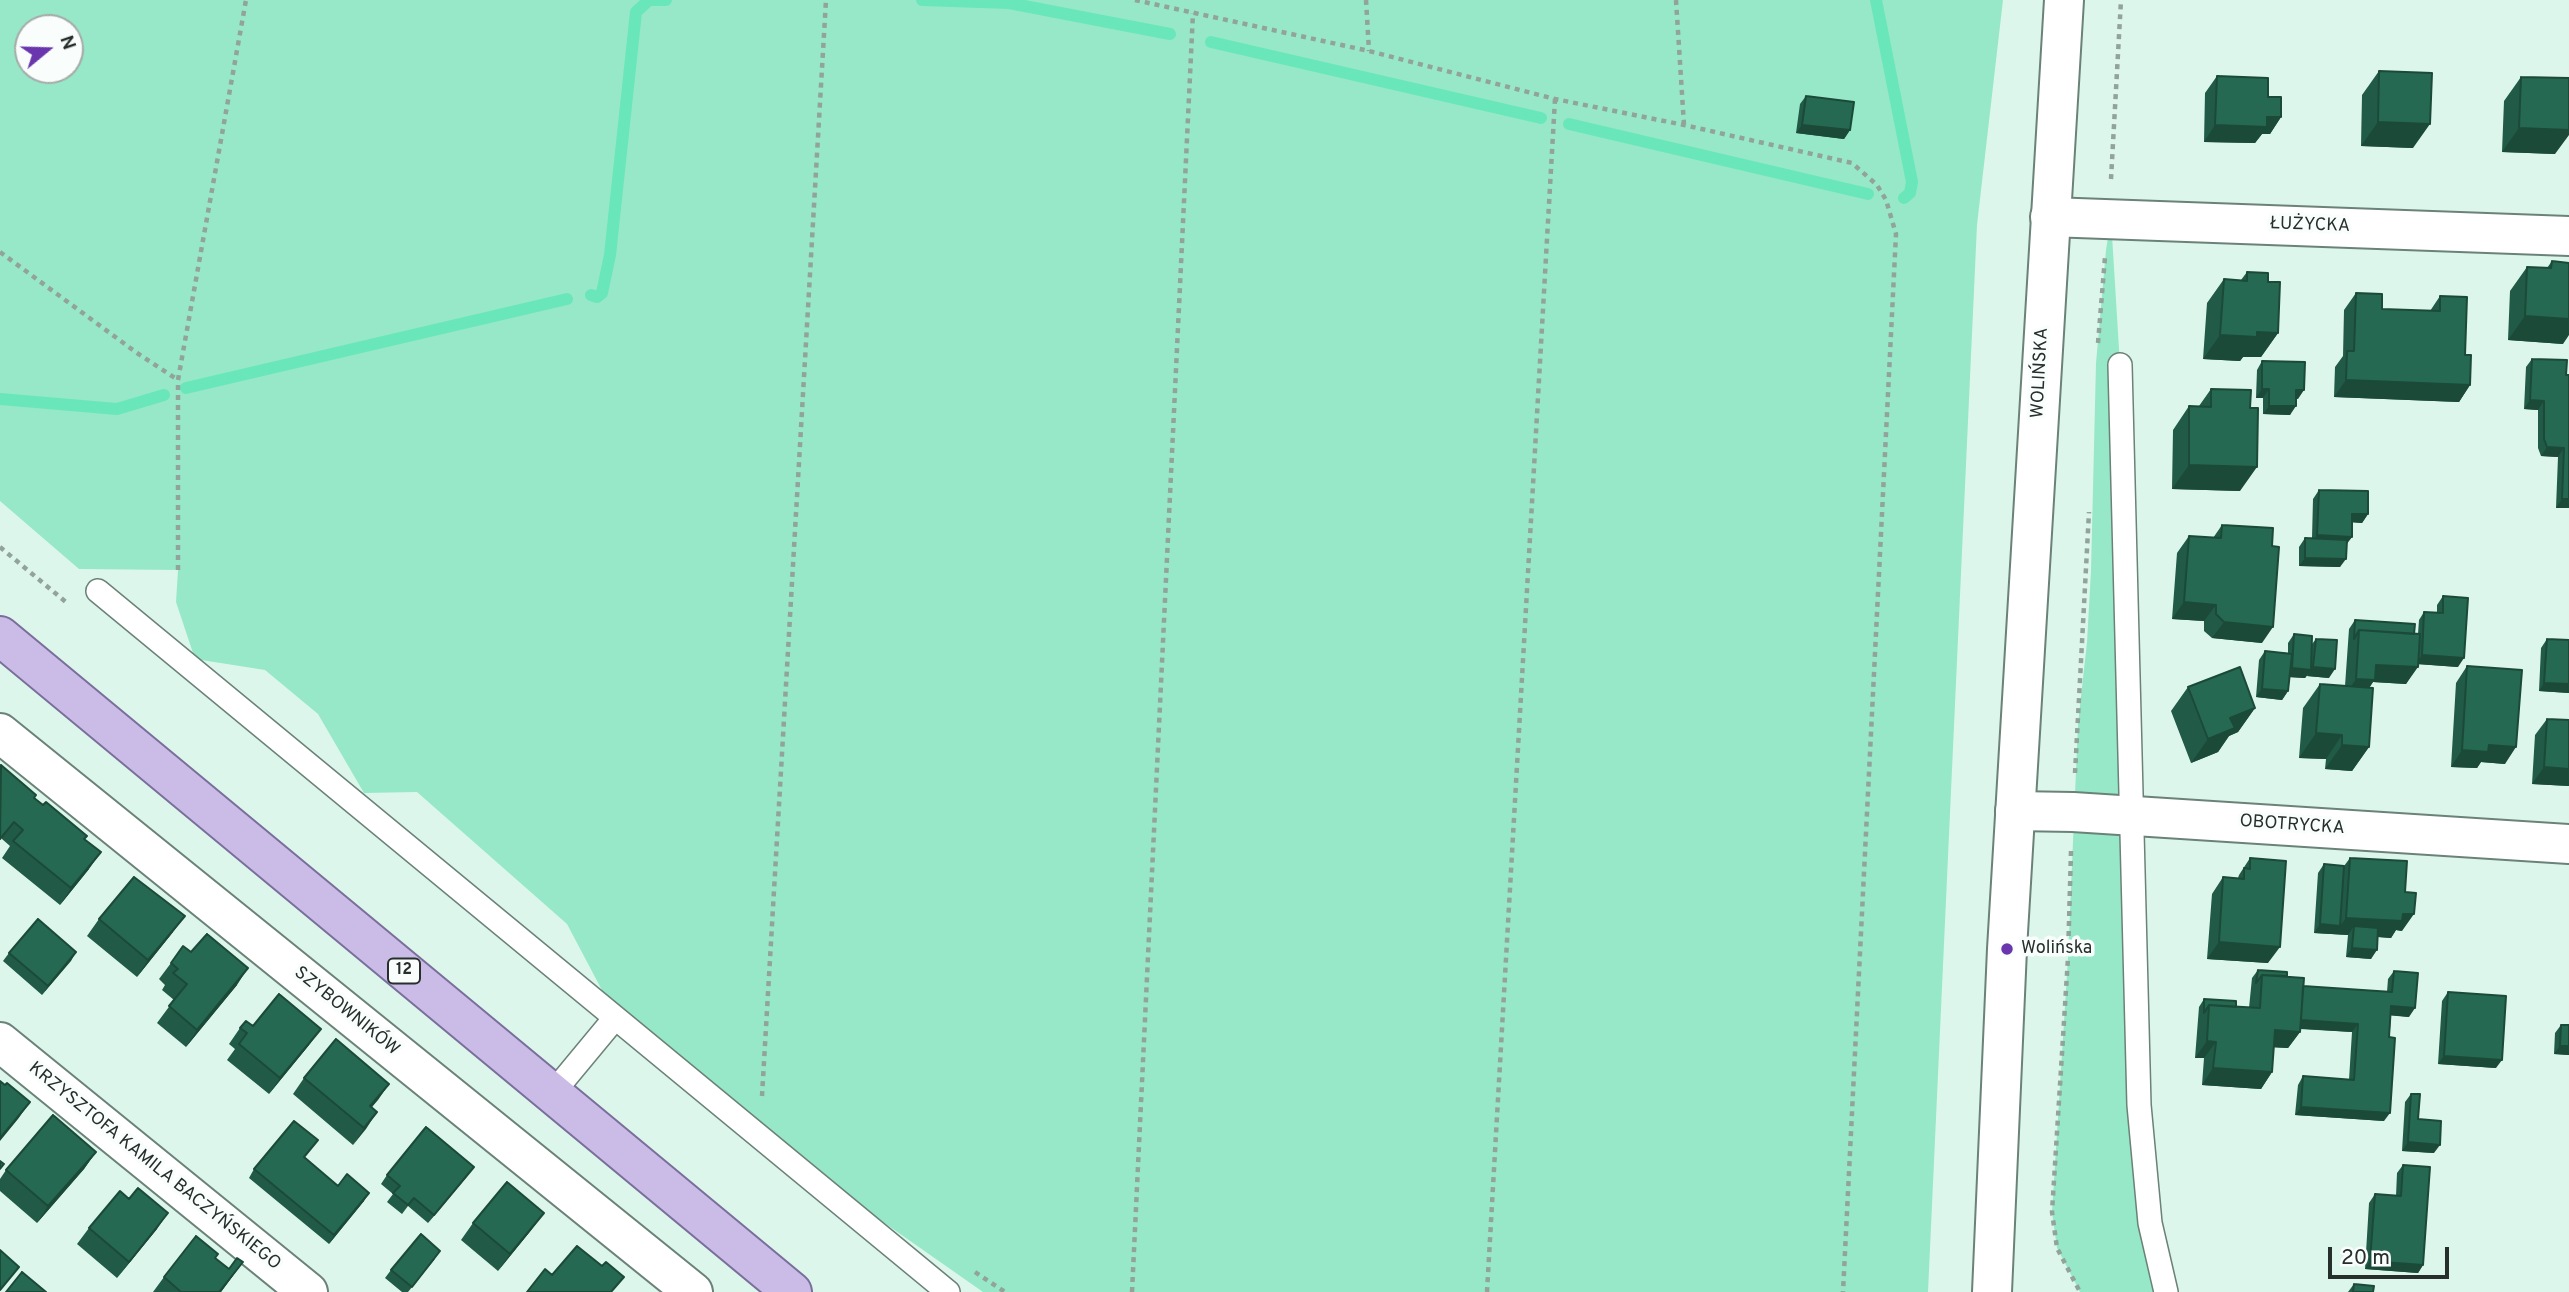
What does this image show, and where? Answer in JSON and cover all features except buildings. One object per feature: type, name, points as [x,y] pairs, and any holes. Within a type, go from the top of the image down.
[{"type":"main road","name":"12","points":[[0,636],[792,1292]]},
{"type":"street","name":"WOLIŃSKA","points":[[1992,1292],[2015,811],[2064,0]]},
{"type":"street","name":"ŁUŻYCKA","points":[[2050,217],[2569,236]]},
{"type":"street","name":"SZYBOWNIKÓW","points":[[0,733],[693,1292]]},
{"type":"street","name":"OBOTRYCKA","points":[[2015,811],[2073,812],[2569,844]]},
{"type":"street","name":"KRZYSZTOFA KAMILA BACZYŃSKIEGO","points":[[0,1042],[308,1292]]},
{"type":"lane","points":[[2120,365],[2139,1105],[2150,1223],[2166,1292]]},
{"type":"lane","points":[[98,591],[948,1292]]},
{"type":"lane","points":[[552,1094],[615,1018]]},
{"type":"path","points":[[178,570],[178,380],[246,0]]},
{"type":"path","points":[[762,1102],[826,0]]},
{"type":"path","points":[[1135,0],[1369,51],[1555,99],[1852,163],[1877,185],[1886,200],[1896,234],[1843,1292]]},
{"type":"path","points":[[1366,0],[1369,51]]},
{"type":"path","points":[[1676,0],[1684,125]]},
{"type":"path","points":[[2097,350],[2111,219],[2110,158],[2121,0]]},
{"type":"path","points":[[1132,1292],[1193,13]]},
{"type":"path","points":[[1488,1292],[1555,99]]},
{"type":"path","points":[[0,252],[178,380]]},
{"type":"path","points":[[2080,1292],[2057,1248],[2052,1212],[2068,958],[2089,501]]},
{"type":"green space","points":[[0,0],[2003,0],[1977,225],[1928,1292],[983,1292],[846,1196],[614,1013],[567,924],[417,792],[364,793],[318,714],[265,670],[195,659],[176,602],[178,570],[79,569],[0,501]]},
{"type":"green space","points":[[2111,219],[2120,365],[2139,1105],[2166,1292],[2080,1292],[2057,1248],[2052,1212],[2068,958],[2078,724],[2091,571],[2096,363]]},
{"type":"waterway","points":[[591,295],[597,297],[602,293],[610,255],[636,12],[649,0],[666,0]]},
{"type":"waterway","points":[[922,0],[1009,3],[1170,34]]},
{"type":"waterway","points":[[1876,0],[1912,182],[1910,193],[1904,198]]},
{"type":"waterway","points":[[1211,42],[1541,118]]},
{"type":"waterway","points":[[1569,124],[1868,194]]},
{"type":"waterway","points":[[186,388],[567,299]]},
{"type":"waterway","points":[[0,399],[117,409],[164,395]]},
{"type":"place","name":"Wolińska","points":[[2007,949]]}]
